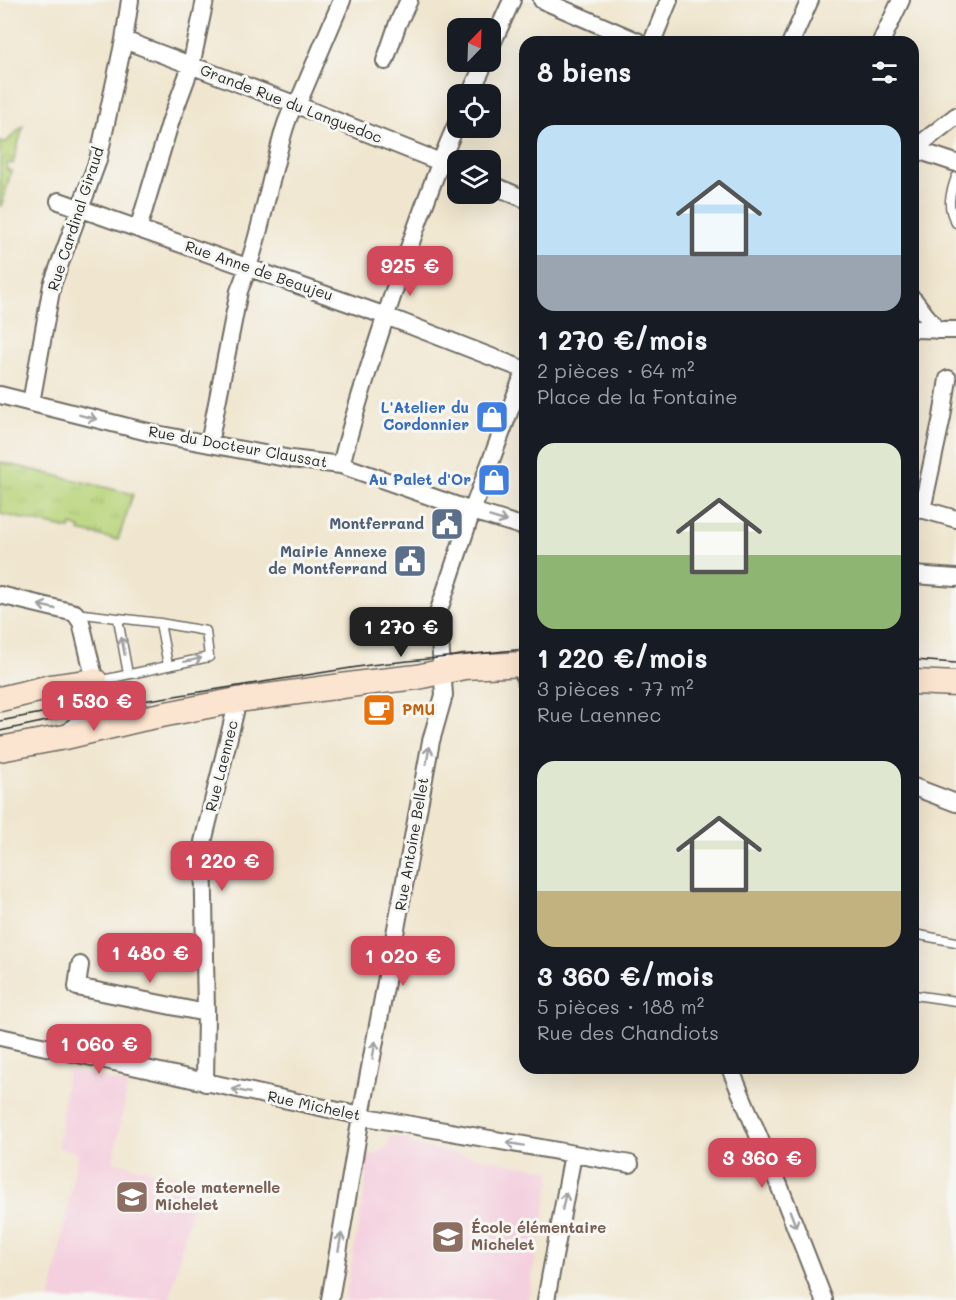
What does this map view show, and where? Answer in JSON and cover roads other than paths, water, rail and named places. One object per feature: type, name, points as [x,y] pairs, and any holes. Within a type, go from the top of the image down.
[{"type":"main road","points":[[0,749],[238,700],[443,673],[465,667],[519,664]]},
{"type":"main road","points":[[443,673],[463,682],[519,679]]},
{"type":"main road","points":[[919,682],[956,684]]},
{"type":"main road","points":[[0,699],[51,687],[97,691],[100,710],[112,716],[141,719]]},
{"type":"street","name":"Rue Cardinal Giraud","points":[[32,403],[52,285],[98,160],[124,40],[130,0]]},
{"type":"street","points":[[138,230],[171,120],[191,66],[205,0]]},
{"type":"street","points":[[209,444],[239,291],[249,268],[279,150],[294,104],[301,96],[342,0]]},
{"type":"street","points":[[385,61],[398,23],[409,0]]},
{"type":"street","points":[[501,24],[512,0]]},
{"type":"street","points":[[542,0],[625,36]]},
{"type":"street","points":[[654,36],[669,0]]},
{"type":"street","points":[[794,36],[810,0]]},
{"type":"street","points":[[884,36],[901,0]]},
{"type":"street","name":"Grande Rue du Languedoc","points":[[124,40],[447,164]]},
{"type":"street","points":[[919,145],[956,116]]},
{"type":"street","points":[[341,465],[356,405],[439,161],[450,138]]},
{"type":"street","points":[[919,151],[954,167]]},
{"type":"street","points":[[501,189],[519,196]]},
{"type":"street","name":"Rue Anne de Beaujeu","points":[[59,201],[386,316],[519,368]]},
{"type":"street","points":[[919,307],[937,330],[956,337]]},
{"type":"street","points":[[919,329],[956,330]]},
{"type":"street","points":[[919,504],[942,417],[948,379]]},
{"type":"street","points":[[472,510],[519,386]]},
{"type":"street","name":"Rue du Docteur Claussat","points":[[0,395],[156,434],[291,459],[341,465],[519,525]]},
{"type":"street","points":[[919,508],[956,519]]},
{"type":"street","name":"Rue Antoine Bellet","points":[[330,1300],[361,1116],[431,741],[444,695],[438,613],[472,510]]},
{"type":"street","points":[[919,574],[956,578]]},
{"type":"street","points":[[0,596],[75,613],[81,622],[97,691],[65,737]]},
{"type":"street","name":"Rue Laennec","points":[[205,1083],[207,1013],[203,842],[238,700]]},
{"type":"street","points":[[919,789],[956,803]]},
{"type":"street","points":[[80,965],[77,987],[207,1013]]},
{"type":"street","name":"Rue Michelet","points":[[0,1037],[361,1116],[630,1164]]},
{"type":"street","points":[[733,1074],[824,1299]]},
{"type":"street","points":[[546,1300],[573,1154]]},
{"type":"lane","points":[[954,167],[949,212],[956,223]]},
{"type":"lane","points":[[75,613],[160,623],[206,632],[210,657],[128,674],[97,691]]},
{"type":"lane","points":[[118,619],[128,674]]},
{"type":"lane","points":[[160,623],[168,665]]},
{"type":"lane","points":[[919,935],[956,942]]},
{"type":"lane","points":[[919,996],[956,1001]]},
{"type":"tram line","points":[[0,731],[130,703],[370,665],[519,650]]},
{"type":"tram line","points":[[919,660],[956,663]]},
{"type":"tram line","points":[[0,721],[83,705]]},
{"type":"place","name":"L'Atelier du Cordonnier","points":[[492,417]]},
{"type":"place","name":"Au Palet d'Or","points":[[494,480]]},
{"type":"place","name":"Montferrand","points":[[447,524]]},
{"type":"place","name":"Mairie Annexe de Montferrand","points":[[410,561]]},
{"type":"place","name":"PMU","points":[[379,710]]},
{"type":"place","name":"École maternelle Michelet","points":[[132,1197]]},
{"type":"place","name":"École élémentaire Michelet","points":[[448,1237]]}]
